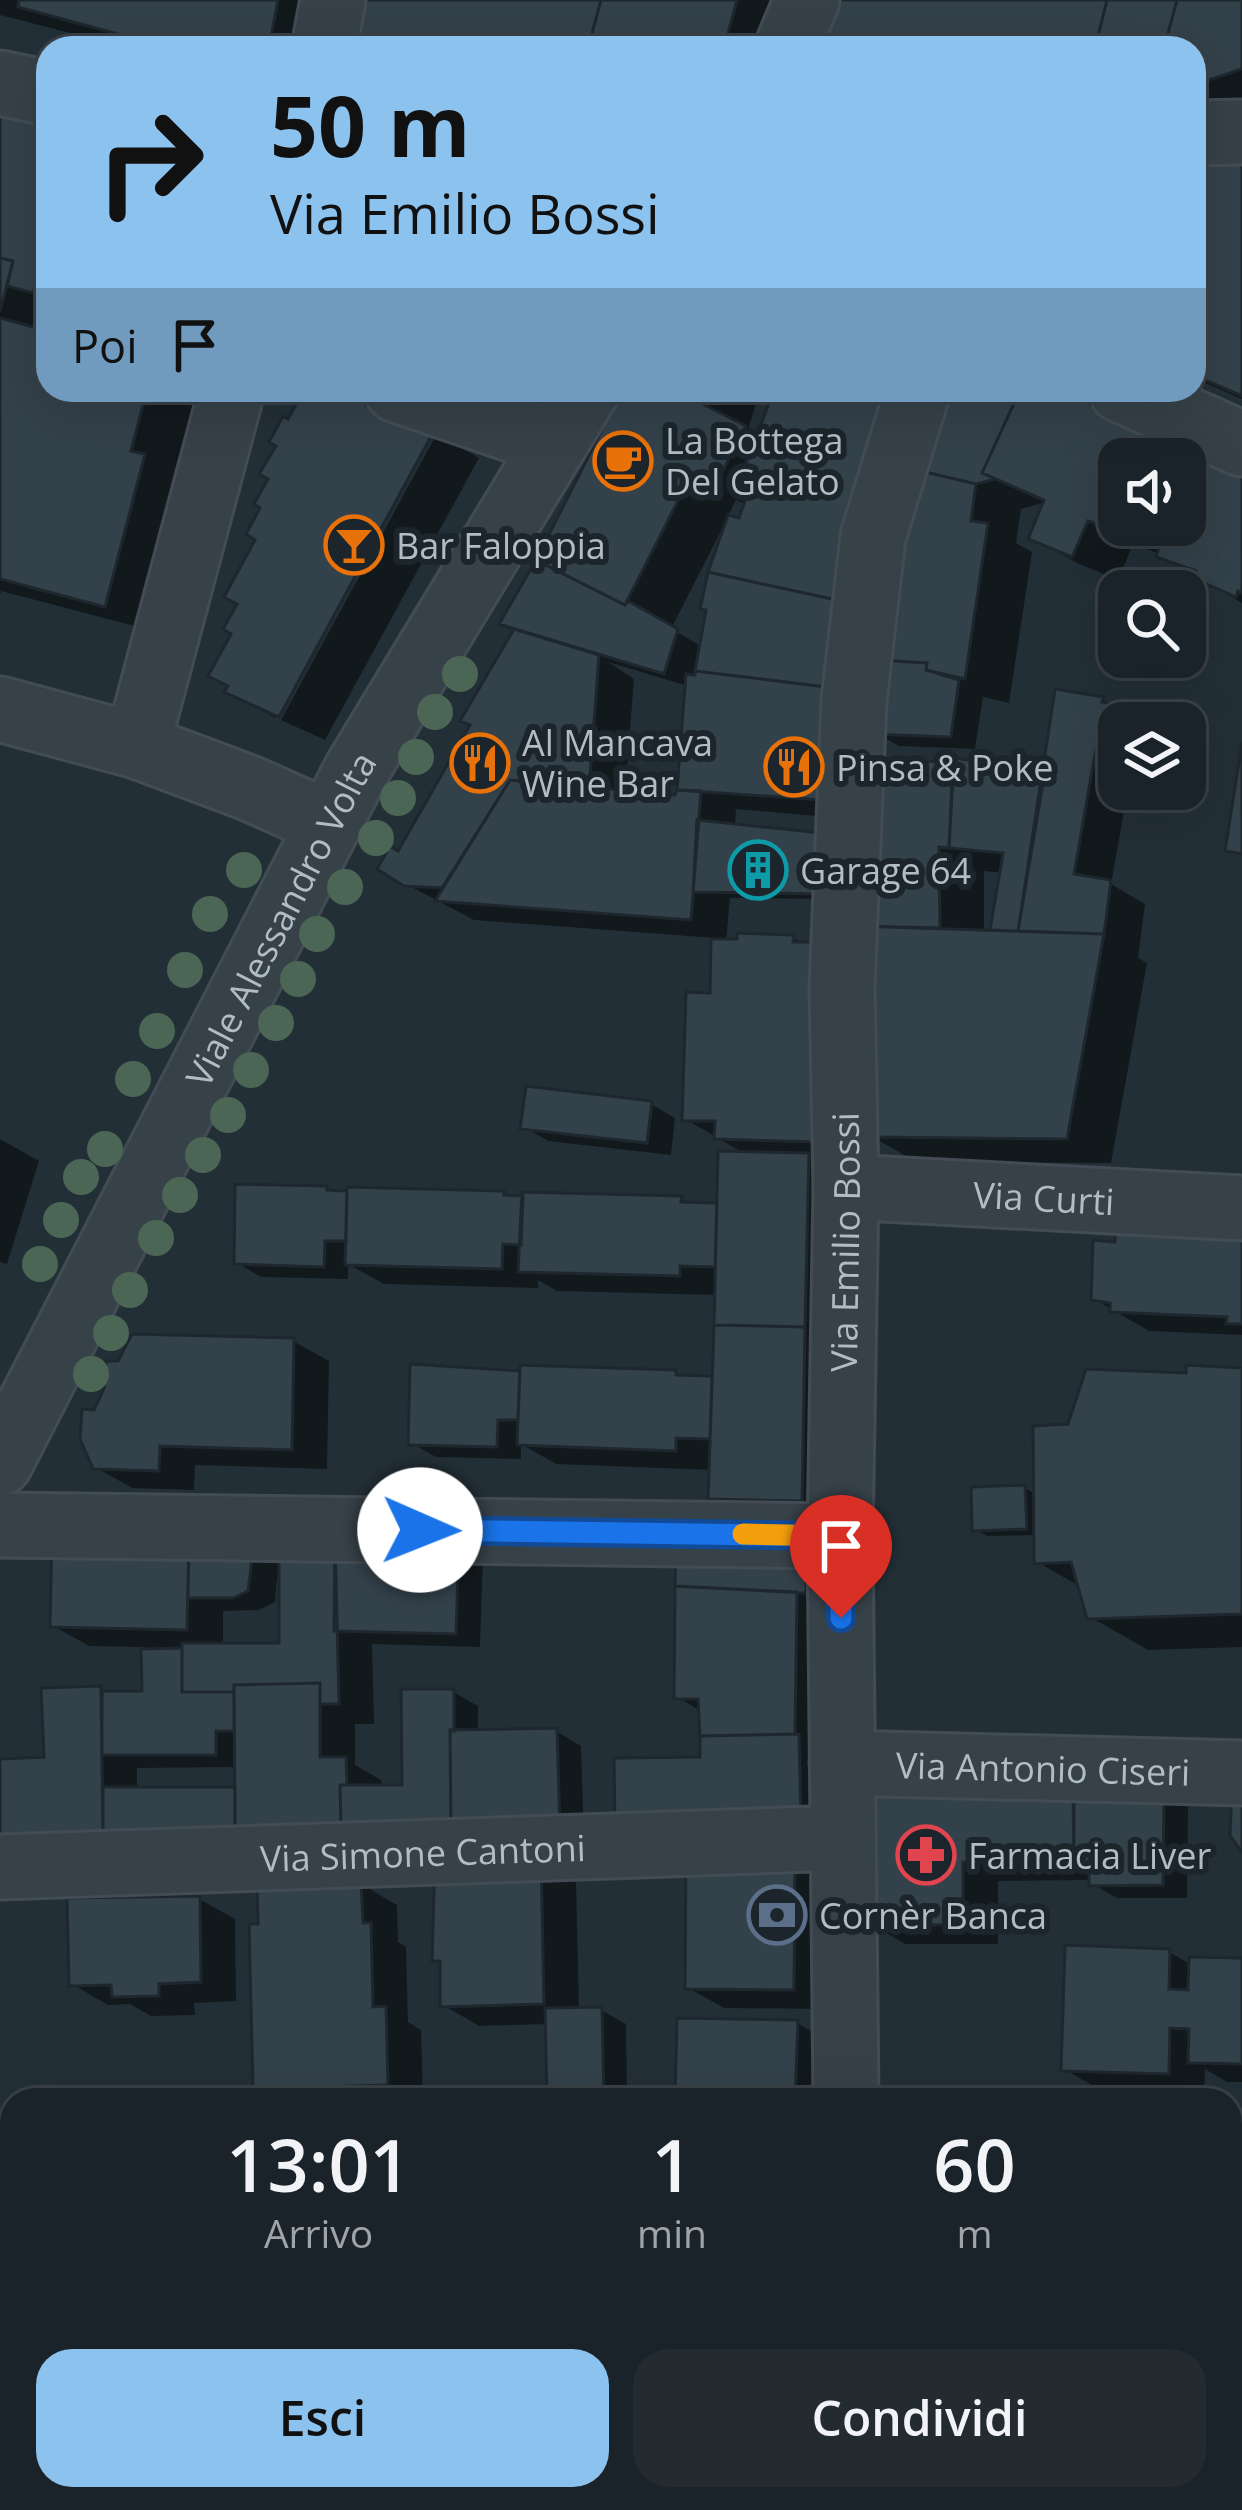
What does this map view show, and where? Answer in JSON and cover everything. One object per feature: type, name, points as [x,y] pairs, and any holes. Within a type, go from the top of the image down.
[{"type":"street","points":[[326,36],[333,0]]},
{"type":"street","points":[[792,36],[807,0]]},
{"type":"street","points":[[0,83],[36,90]]},
{"type":"street","points":[[136,746],[229,402]]},
{"type":"street","points":[[498,402],[573,411]]},
{"type":"street","name":"Via Emilio Bossi","points":[[846,2088],[840,1536],[846,1187],[842,987],[854,701],[873,537],[914,402]]},
{"type":"street","points":[[1148,402],[1242,444]]},
{"type":"street","name":"Viale Alessandro Volta","points":[[0,1462],[328,823],[573,411]]},
{"type":"street","points":[[0,709],[136,746],[328,823]]},
{"type":"street","name":"Via Curti","points":[[846,1187],[1242,1208]]},
{"type":"street","points":[[0,1525],[840,1536]]},
{"type":"street","name":"Via Antonio Ciseri","points":[[842,1763],[1242,1773]]},
{"type":"street","name":"Via Simone Cantoni","points":[[0,1867],[843,1838]]},
{"type":"building","points":[[19,0],[278,0],[271,36],[125,36],[18,7]]},
{"type":"building","points":[[357,0],[601,0],[591,36],[350,36]]},
{"type":"building","points":[[601,0],[737,0],[727,36],[591,36]]},
{"type":"building","points":[[833,0],[1107,0],[1098,36],[823,36]]},
{"type":"building","points":[[1107,0],[1177,0],[1167,36],[1098,36]]},
{"type":"building","points":[[1177,0],[1242,0],[1242,69],[1206,81],[1206,36],[1167,36]]},
{"type":"building","points":[[0,90],[36,99],[33,293],[7,286],[13,261],[0,258]]},
{"type":"building","points":[[1242,139],[1242,396],[1206,380],[1206,150]]},
{"type":"building","points":[[0,258],[13,261],[0,312]]},
{"type":"building","points":[[0,318],[36,328],[36,402],[144,402],[131,451],[145,454],[105,607],[0,579]]},
{"type":"building","points":[[297,402],[362,402],[435,429],[279,717],[224,692],[228,686],[208,676],[231,634],[223,629],[237,604],[224,597],[255,540],[246,534],[260,508],[254,504],[268,479],[259,474],[276,446],[269,442],[283,416],[288,419]]},
{"type":"building","points":[[616,402],[704,402],[746,426],[714,488],[690,477],[625,605],[536,560]]},
{"type":"building","points":[[769,402],[873,402],[892,408],[841,601],[708,572],[728,515],[739,518],[756,469],[744,468]]},
{"type":"building","points":[[923,402],[1015,402],[982,473],[995,479],[976,484],[904,467]]},
{"type":"building","points":[[1015,402],[1084,402],[1165,438],[1098,438],[1098,525],[1088,521],[1072,557],[1028,539],[1044,500],[982,473]]},
{"type":"building","points":[[1206,455],[1242,469],[1242,593],[1238,591],[1236,597],[1206,584],[1206,570],[1156,557],[1159,546],[1206,546]]},
{"type":"building","points":[[904,467],[976,484],[971,521],[988,523],[965,679],[926,670],[927,663],[877,660]]},
{"type":"building","points":[[536,560],[678,629],[664,674],[499,624]]},
{"type":"building","points":[[708,572],[841,601],[827,687],[695,671]]},
{"type":"building","points":[[514,629],[599,655],[589,789],[510,780],[442,888],[404,886],[377,869],[390,846],[398,851],[470,725],[460,721]]},
{"type":"building","points":[[877,660],[927,663],[926,670],[959,680],[951,737],[871,734]]},
{"type":"building","points":[[695,671],[827,687],[822,800],[677,790],[686,674],[695,675]]},
{"type":"building","points":[[1055,689],[1104,697],[1098,702],[1098,749],[1074,874],[1111,880],[1104,934],[1018,931]]},
{"type":"building","points":[[1242,742],[1242,854],[1225,851]]},
{"type":"building","points":[[954,758],[1041,771],[1040,778],[1044,777],[1018,931],[990,930],[1003,853],[949,848]]},
{"type":"building","points":[[858,760],[953,762],[949,848],[939,847],[940,928],[856,926]]},
{"type":"building","points":[[510,780],[675,795],[677,790],[701,791],[691,920],[435,901]]},
{"type":"building","name":"Garage 64","points":[[697,820],[831,834],[821,894],[693,892]]},
{"type":"building","points":[[856,926],[1104,934],[1067,1139],[868,1137]]},
{"type":"building","points":[[737,933],[794,935],[793,942],[823,942],[818,1142],[714,1139],[715,1121],[682,1121],[686,992],[710,993],[711,939],[737,939]]},
{"type":"building","points":[[526,1086],[652,1101],[647,1143],[520,1129]]},
{"type":"building","points":[[718,1151],[809,1153],[805,1327],[714,1325]]},
{"type":"building","points":[[235,1184],[327,1186],[327,1190],[347,1191],[346,1241],[325,1241],[324,1267],[234,1264]]},
{"type":"building","points":[[347,1187],[504,1191],[504,1195],[523,1196],[521,1245],[503,1244],[502,1269],[345,1265]]},
{"type":"building","points":[[522,1192],[682,1196],[681,1202],[717,1203],[715,1267],[680,1266],[680,1276],[518,1272]]},
{"type":"building","points":[[1116,1209],[1242,1214],[1242,1324],[1226,1324],[1227,1317],[1110,1312],[1110,1303],[1091,1300],[1093,1240],[1115,1242]]},
{"type":"building","points":[[714,1325],[805,1327],[802,1501],[708,1499]]},
{"type":"building","points":[[132,1334],[294,1338],[292,1450],[160,1446],[159,1471],[93,1469],[80,1439],[82,1409],[94,1410],[104,1388],[106,1361],[118,1361]]},
{"type":"building","points":[[410,1364],[520,1371],[518,1420],[498,1420],[497,1447],[408,1445]]},
{"type":"building","points":[[520,1365],[676,1370],[676,1375],[712,1376],[710,1439],[676,1438],[676,1451],[517,1445]]},
{"type":"building","points":[[1186,1365],[1242,1368],[1242,1614],[1087,1619],[1071,1562],[1034,1564],[1033,1426],[1068,1424],[1086,1369],[1186,1373]]},
{"type":"building","points":[[1025,1485],[1027,1529],[972,1531],[971,1487]]},
{"type":"building","points":[[52,1532],[189,1533],[187,1630],[50,1627]]},
{"type":"building","points":[[279,1536],[335,1536],[339,1704],[320,1704],[320,1683],[234,1685],[234,1692],[182,1692],[182,1643],[279,1643]]},
{"type":"building","points":[[335,1536],[459,1540],[456,1634],[334,1631]]},
{"type":"building","points":[[254,1543],[248,1591],[233,1598],[188,1598],[189,1544]]},
{"type":"building","points":[[676,1548],[807,1552],[806,1593],[675,1586]]},
{"type":"building","points":[[675,1586],[797,1592],[795,1734],[700,1736],[698,1699],[674,1699]]},
{"type":"building","points":[[182,1648],[182,1692],[234,1692],[234,1731],[216,1731],[216,1755],[102,1755],[102,1691],[142,1691],[141,1649]]},
{"type":"building","points":[[320,1683],[320,1757],[346,1757],[347,1785],[340,1785],[341,1828],[235,1838],[234,1685]]},
{"type":"building","points":[[101,1686],[103,1839],[0,1843],[0,1759],[44,1757],[41,1688]]},
{"type":"building","points":[[401,1689],[454,1689],[451,1835],[341,1828],[340,1785],[402,1785]]},
{"type":"building","points":[[557,1728],[560,1829],[451,1831],[450,1730]]},
{"type":"building","points":[[799,1734],[801,1822],[615,1825],[614,1758],[700,1757],[700,1736]]},
{"type":"building","points":[[866,1775],[1074,1775],[1074,1861],[963,1862],[963,1925],[866,1925]]},
{"type":"building","points":[[1232,1783],[1242,1783],[1242,1852],[1230,1836]]},
{"type":"building","points":[[103,1787],[235,1787],[235,1838],[103,1839]]},
{"type":"building","points":[[1164,1790],[1163,1885],[1089,1886],[1089,1866],[1074,1866],[1073,1791]]},
{"type":"building","points":[[686,1852],[795,1853],[794,1990],[685,1989]]},
{"type":"building","points":[[541,1855],[544,2004],[440,2007],[440,1961],[432,1961],[435,1857]]},
{"type":"building","points":[[361,1881],[363,1923],[371,1923],[373,2007],[386,2006],[388,2085],[253,2088],[249,1924],[258,1924],[257,1884]]},
{"type":"building","points":[[200,1896],[201,1982],[159,1984],[159,1996],[112,1997],[111,1985],[69,1986],[67,1898]]},
{"type":"building","points":[[1065,1945],[1170,1949],[1169,1989],[1188,1990],[1189,1957],[1242,1958],[1242,2064],[1188,2063],[1189,2029],[1170,2028],[1169,2074],[1061,2071]]},
{"type":"building","points":[[602,2007],[604,2088],[547,2088],[545,2008]]},
{"type":"building","points":[[677,2018],[798,2020],[795,2088],[675,2088]]},
{"type":"slow traffic","points":[[743,1534],[840,1539]]},
{"type":"place","name":"La Bottega Del Gelato","points":[[623,461]]},
{"type":"place","name":"Bar Faloppia","points":[[354,545]]},
{"type":"place","name":"Al Mancava Wine Bar","points":[[480,763]]},
{"type":"place","name":"Pinsa & Poke","points":[[794,767]]},
{"type":"place","name":"Garage 64","points":[[758,870]]},
{"type":"place","name":"Farmacia Liver","points":[[926,1855]]},
{"type":"place","name":"Cornèr Banca","points":[[777,1915]]},
{"type":"route","points":[[420,1530],[840,1536],[841,1618]]}]
